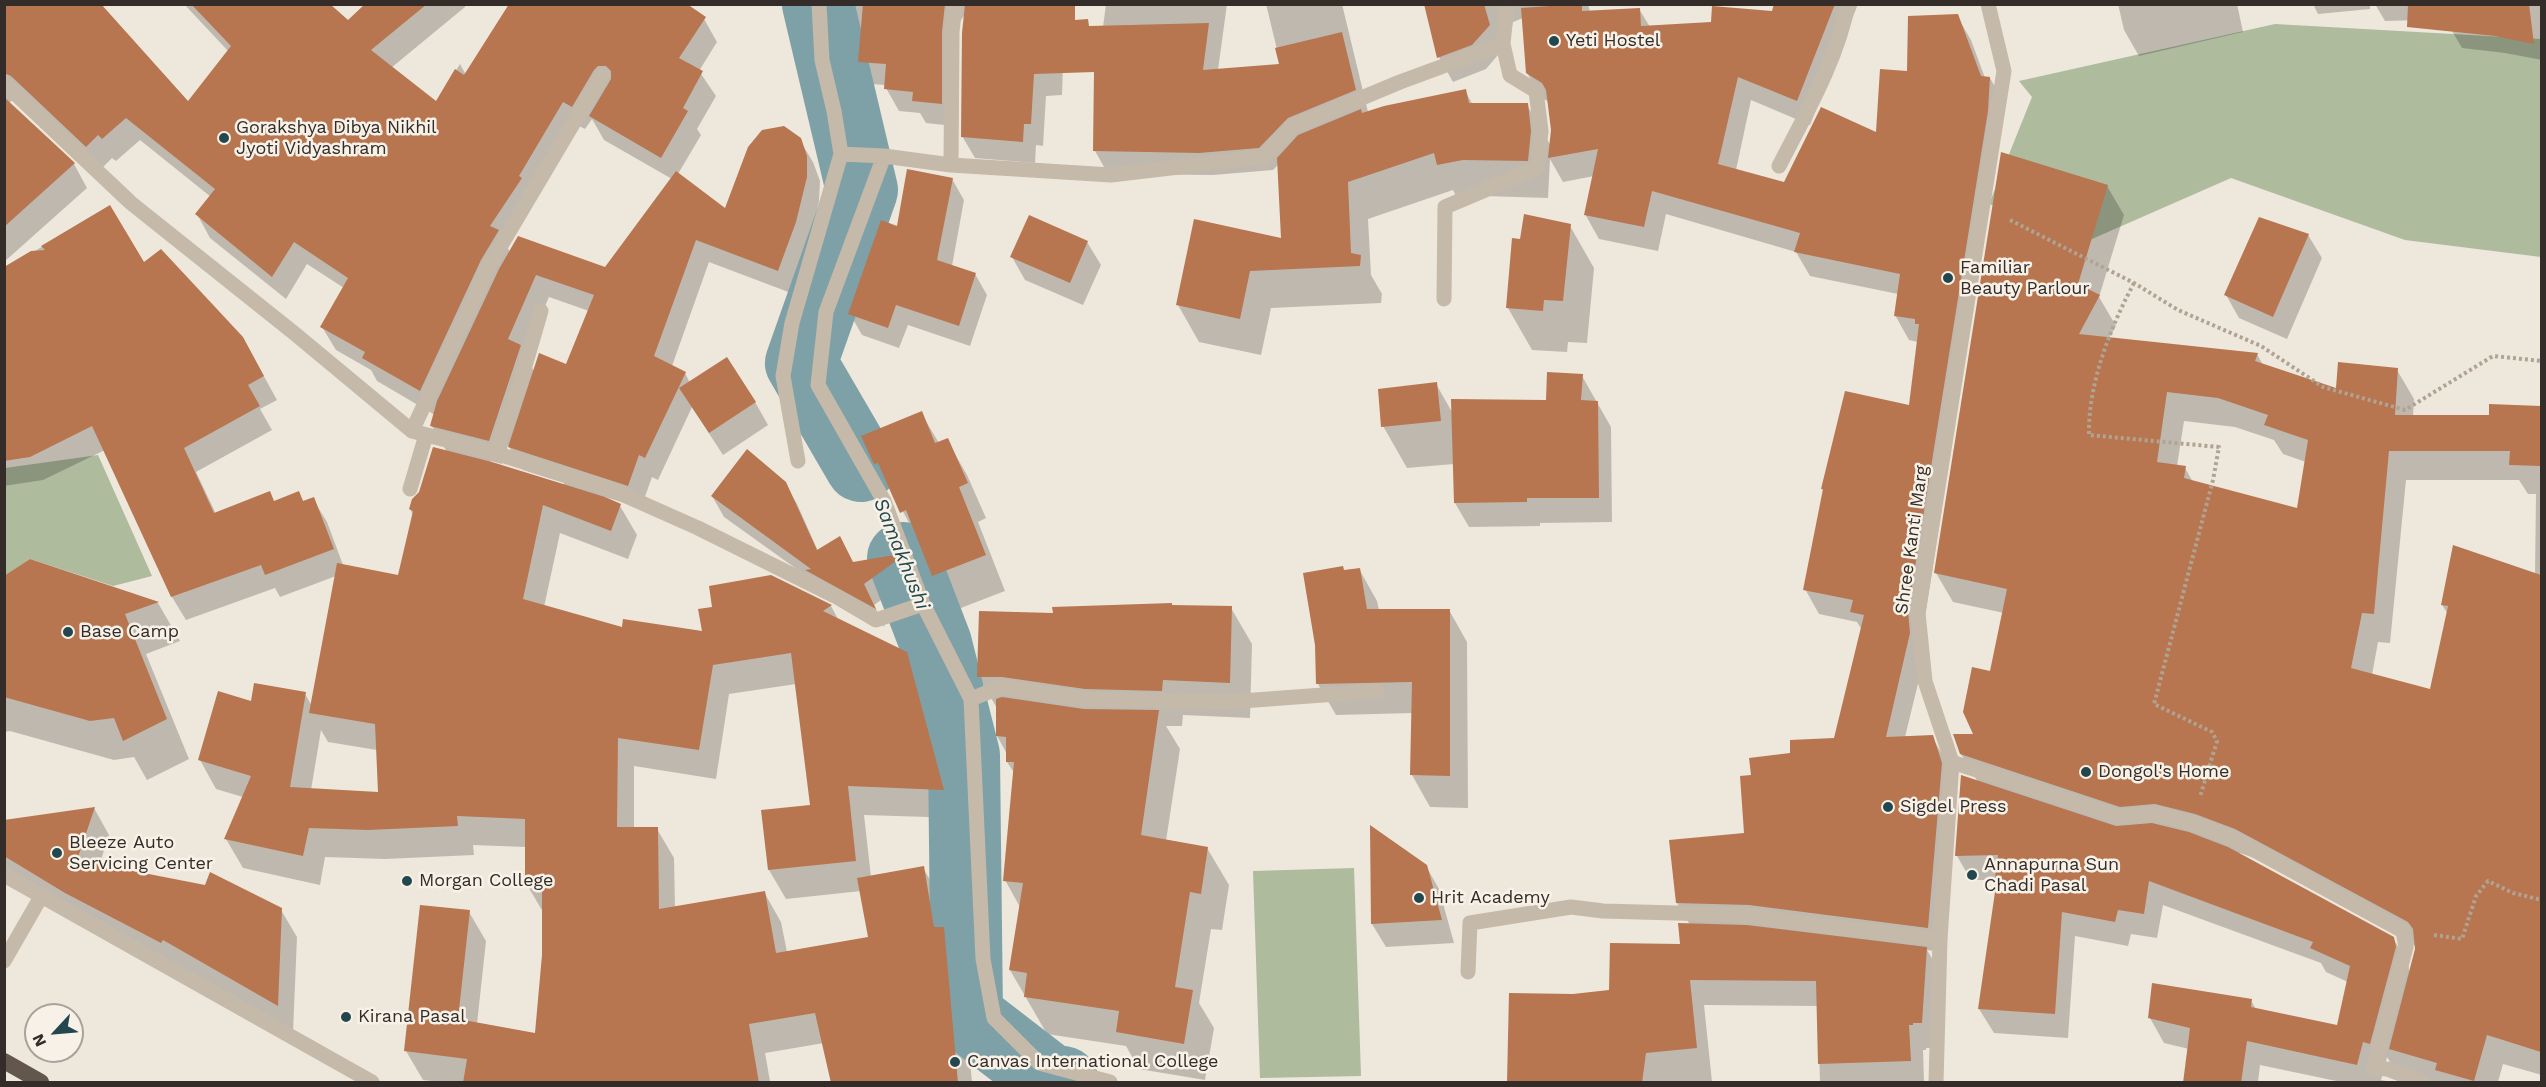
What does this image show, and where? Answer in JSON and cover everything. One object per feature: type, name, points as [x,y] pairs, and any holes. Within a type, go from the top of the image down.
[{"type":"highway","points":[[4,1061],[41,1083]]},
{"type":"street","points":[[798,460],[783,376],[792,323],[841,154],[822,60],[819,4]]},
{"type":"street","points":[[951,165],[952,32],[955,4]]},
{"type":"street","points":[[1444,299],[1445,207],[1537,168],[1541,131],[1536,91],[1510,75],[1503,44],[1507,4]]},
{"type":"street","points":[[1779,166],[1811,104],[1843,28],[1848,4]]},
{"type":"street","name":"Shree Kanti Marg","points":[[1936,1083],[1940,939],[1952,762],[1925,681],[1918,613],[2004,71],[1988,4]]},
{"type":"street","points":[[841,154],[884,156],[951,165],[1111,175],[1264,157],[1292,127],[1400,82],[1503,44]]},
{"type":"street","points":[[410,489],[419,433],[490,264],[602,75]]},
{"type":"street","points":[[4,83],[131,203],[419,433],[495,453],[608,488],[709,534],[837,597],[876,620],[923,604]]},
{"type":"street","points":[[884,156],[826,312],[818,385],[884,501],[923,604],[971,699],[983,959],[994,1018],[1039,1063],[1110,1083]]},
{"type":"street","points":[[495,453],[518,390],[541,311]]},
{"type":"street","points":[[971,699],[1001,687],[1084,699],[1228,702],[1377,691]]},
{"type":"street","points":[[1952,762],[2119,817],[2152,813],[2192,823],[2232,838],[2403,931],[2406,947],[2374,1068],[2387,1070],[2422,1083]]},
{"type":"street","points":[[4,875],[372,1083]]},
{"type":"street","points":[[4,961],[42,895]]},
{"type":"street","points":[[1468,972],[1470,923],[1571,907],[1603,911],[1748,915],[1940,939]]},
{"type":"path","points":[[1982,207],[2134,283],[2178,310],[2261,346],[2323,387],[2405,410],[2493,356],[2541,361]]},
{"type":"path","points":[[2134,283],[2107,344],[2089,412],[2089,435],[2219,447],[2213,480],[2154,704],[2212,732],[2217,741],[2192,823]]},
{"type":"path","points":[[2403,931],[2462,939],[2476,896],[2488,881],[2513,893],[2541,900]]},
{"type":"green space","points":[[2275,24],[2541,39],[2541,257],[2405,240],[2231,178],[2092,239],[1989,204],[2032,97],[2019,81]]},
{"type":"green space","points":[[98,455],[152,576],[113,586],[30,559],[5,576],[5,468]]},
{"type":"green space","points":[[1354,868],[1361,1076],[1260,1078],[1253,871]]},
{"type":"building","points":[[4,4],[101,4],[188,101],[231,46],[191,4],[330,4],[348,20],[365,4],[427,4],[371,50],[436,101],[455,69],[464,75],[509,4],[687,4],[706,17],[679,58],[703,71],[683,108],[688,111],[661,158],[589,116],[611,79],[611,71],[606,66],[598,66],[594,70],[572,107],[563,102],[519,176],[522,178],[490,226],[499,230],[481,260],[420,391],[362,358],[365,352],[320,327],[348,278],[294,242],[272,277],[195,214],[215,189],[126,118],[102,139],[98,135],[86,147],[11,76],[4,73]]},
{"type":"building","points":[[863,4],[945,4],[942,32],[942,104],[912,101],[913,92],[884,89],[886,64],[858,62]]},
{"type":"building","points":[[965,4],[1075,4],[1075,20],[1088,19],[1089,26],[1209,23],[1203,70],[1279,64],[1275,48],[1342,32],[1356,90],[1288,118],[1259,148],[1199,153],[1093,151],[1094,72],[1034,74],[1031,124],[1024,124],[1023,142],[961,137],[962,33]]},
{"type":"building","points":[[1424,4],[1484,4],[1490,25],[1472,45],[1437,58]]},
{"type":"building","points":[[1582,4],[1582,11],[1640,8],[1641,26],[1711,22],[1712,6],[1772,11],[1774,4],[1835,4],[1797,101],[1738,77],[1718,164],[1784,182],[1821,107],[1876,132],[1880,69],[1907,71],[1908,16],[1958,14],[1981,76],[1990,77],[1988,111],[1908,611],[1910,633],[1886,737],[1933,735],[1942,763],[1928,928],[1749,905],[1676,903],[1669,840],[1744,833],[1740,776],[1751,775],[1749,758],[1790,753],[1790,740],[1834,738],[1864,615],[1850,612],[1853,600],[1803,590],[1823,489],[1821,489],[1845,391],[1909,405],[1919,324],[1915,324],[1915,319],[1894,316],[1900,274],[1794,252],[1800,233],[1652,191],[1644,227],[1584,215],[1598,149],[1548,158],[1551,130],[1546,90],[1542,83],[1526,73],[1521,8]]},
{"type":"building","points":[[2408,4],[2529,4],[2534,44],[2495,36],[2407,27]]},
{"type":"building","points":[[1466,89],[1469,103],[1528,103],[1531,131],[1528,161],[1463,160],[1437,165],[1434,153],[1348,182],[1351,253],[1361,255],[1360,266],[1250,271],[1240,319],[1176,305],[1194,219],[1281,238],[1277,158],[1298,135],[1361,109],[1362,113],[1384,106]]},
{"type":"building","points":[[4,97],[75,163],[4,227]]},
{"type":"building","points":[[784,126],[801,138],[807,156],[807,177],[796,222],[778,271],[696,240],[654,356],[686,372],[645,458],[639,455],[628,486],[508,447],[539,353],[566,364],[594,295],[536,275],[508,339],[521,345],[489,441],[430,426],[437,401],[499,269],[518,236],[605,267],[676,171],[725,208],[748,147],[762,130]]},
{"type":"building","points":[[2001,152],[2108,185],[2078,284],[2100,295],[2079,334],[2258,353],[2255,361],[2336,388],[2338,362],[2398,368],[2395,415],[2489,415],[2489,404],[2541,406],[2541,466],[2509,465],[2510,451],[2389,451],[2374,614],[2362,613],[2351,668],[2430,689],[2448,606],[2441,605],[2453,545],[2541,575],[2541,1052],[2487,1035],[2474,1081],[2435,1070],[2437,1063],[2389,1049],[2415,949],[2413,929],[2408,922],[2235,829],[2195,814],[2155,804],[2120,807],[1960,754],[1953,734],[1973,734],[1963,712],[1972,667],[1990,671],[2007,589],[1934,573]],"holes":[[[2167,392],[2218,398],[2268,415],[2264,425],[2308,440],[2297,508],[2184,478],[2186,466],[2157,462]]]},
{"type":"building","points":[[907,169],[953,178],[937,260],[976,273],[959,326],[896,305],[888,328],[848,314],[881,220],[897,226]]},
{"type":"building","points":[[110,205],[144,262],[161,249],[243,337],[264,376],[248,385],[260,406],[184,448],[214,513],[270,491],[274,501],[299,491],[303,501],[314,497],[334,549],[265,575],[261,565],[171,597],[92,426],[30,457],[4,461],[4,267],[31,251],[45,250],[41,246]]},
{"type":"building","points":[[1524,214],[1571,224],[1563,301],[1544,300],[1543,311],[1506,308],[1512,238],[1520,239]]},
{"type":"building","points":[[1029,215],[1088,241],[1070,283],[1010,257]]},
{"type":"building","points":[[2259,217],[2309,234],[2273,317],[2224,295]]},
{"type":"building","points":[[727,357],[756,402],[709,433],[679,388]]},
{"type":"building","points":[[1547,372],[1583,374],[1581,400],[1598,401],[1599,498],[1527,498],[1527,502],[1454,503],[1451,399],[1546,400]]},
{"type":"building","points":[[1437,382],[1441,421],[1381,427],[1378,389]]},
{"type":"building","points":[[922,411],[935,443],[948,438],[968,483],[959,487],[986,555],[932,576],[906,510],[900,513],[878,463],[874,464],[861,436]]},
{"type":"building","points":[[433,447],[492,462],[621,504],[611,531],[543,505],[523,599],[622,627],[623,619],[702,631],[698,609],[712,607],[709,586],[771,575],[832,605],[823,611],[907,652],[944,790],[848,786],[856,861],[768,870],[761,810],[810,805],[791,653],[713,665],[699,750],[618,738],[617,827],[658,827],[659,909],[765,891],[776,953],[868,937],[857,878],[924,866],[934,927],[944,927],[958,1083],[831,1083],[815,1013],[749,1024],[759,1083],[463,1083],[467,1059],[404,1051],[420,905],[470,910],[458,1019],[535,1033],[542,955],[542,883],[525,883],[525,819],[457,816],[458,826],[368,830],[309,828],[303,856],[224,839],[251,776],[198,760],[218,691],[251,701],[254,683],[306,692],[290,787],[378,792],[375,724],[309,713],[337,563],[398,575],[413,511],[409,509],[412,499],[419,492]]},
{"type":"building","points":[[747,449],[786,482],[817,550],[840,536],[853,562],[894,555],[896,561],[864,584],[876,609],[805,570],[811,569],[711,496]]},
{"type":"building","name":"Base Camp","points":[[30,559],[159,602],[125,614],[167,719],[123,741],[114,718],[90,721],[4,697],[4,576]]},
{"type":"building","points":[[1343,566],[1344,570],[1360,568],[1367,609],[1450,609],[1450,776],[1410,775],[1412,682],[1316,684],[1315,645],[1303,573]]},
{"type":"building","points":[[1172,603],[1172,605],[1232,606],[1230,683],[1163,680],[1162,691],[1085,689],[1002,677],[977,677],[979,611],[1053,613],[1052,607]]},
{"type":"building","points":[[1002,697],[1084,709],[1159,710],[1141,835],[1208,847],[1201,894],[1190,892],[1175,987],[1193,990],[1184,1044],[1116,1032],[1119,1011],[1024,997],[1027,973],[1009,970],[1023,883],[1003,881],[1014,762],[1006,762],[1006,737],[996,736],[996,699]]},
{"type":"building","points":[[1961,775],[2116,826],[2152,823],[2189,832],[2228,847],[2394,937],[2396,947],[2370,1044],[2363,1042],[2357,1065],[2247,1041],[2241,1083],[2183,1083],[2190,1028],[2148,1018],[2152,983],[2252,999],[2251,1007],[2337,1025],[2350,966],[2310,948],[2313,942],[2149,881],[2144,914],[2118,910],[2115,922],[2062,912],[2055,1014],[1978,1009],[1998,855],[1955,856]]},
{"type":"building","points":[[95,807],[77,860],[205,885],[210,872],[282,908],[278,1006],[163,940],[161,943],[65,893],[4,856],[4,820]]},
{"type":"building","points":[[1370,825],[1427,865],[1442,920],[1371,924]]},
{"type":"building","points":[[1678,923],[1747,925],[1927,947],[1922,1023],[1909,1025],[1911,1061],[1818,1064],[1816,981],[1690,980],[1697,1048],[1646,1053],[1642,1083],[1507,1083],[1509,993],[1573,994],[1609,990],[1610,943],[1680,944]]},
{"type":"waterway","name":"Samakhushi","points":[[818,4],[862,190],[801,363],[861,466]]},
{"type":"waterway","name":"Samakhushi","points":[[903,558],[936,644],[964,755],[967,1016],[1050,1080],[1063,1082]]},
{"type":"place","name":"Yeti Hostel","points":[[1554,41]]},
{"type":"place","name":"Gorakshya Dibya Nikhil Jyoti Vidyashram","points":[[224,138]]},
{"type":"place","name":"Familiar Beauty Parlour","points":[[1948,278]]},
{"type":"place","name":"Base Camp","points":[[68,632]]},
{"type":"place","name":"Dongol's Home","points":[[2086,772]]},
{"type":"place","name":"Sigdel Press","points":[[1888,807]]},
{"type":"place","name":"Bleeze Auto Servicing Center","points":[[57,853]]},
{"type":"place","name":"Annapurna Sun Chadi Pasal","points":[[1972,875]]},
{"type":"place","name":"Morgan College","points":[[407,881]]},
{"type":"place","name":"Hrit Academy","points":[[1419,898]]},
{"type":"place","name":"Kirana Pasal","points":[[346,1017]]},
{"type":"place","name":"Canvas International College","points":[[955,1062]]}]
